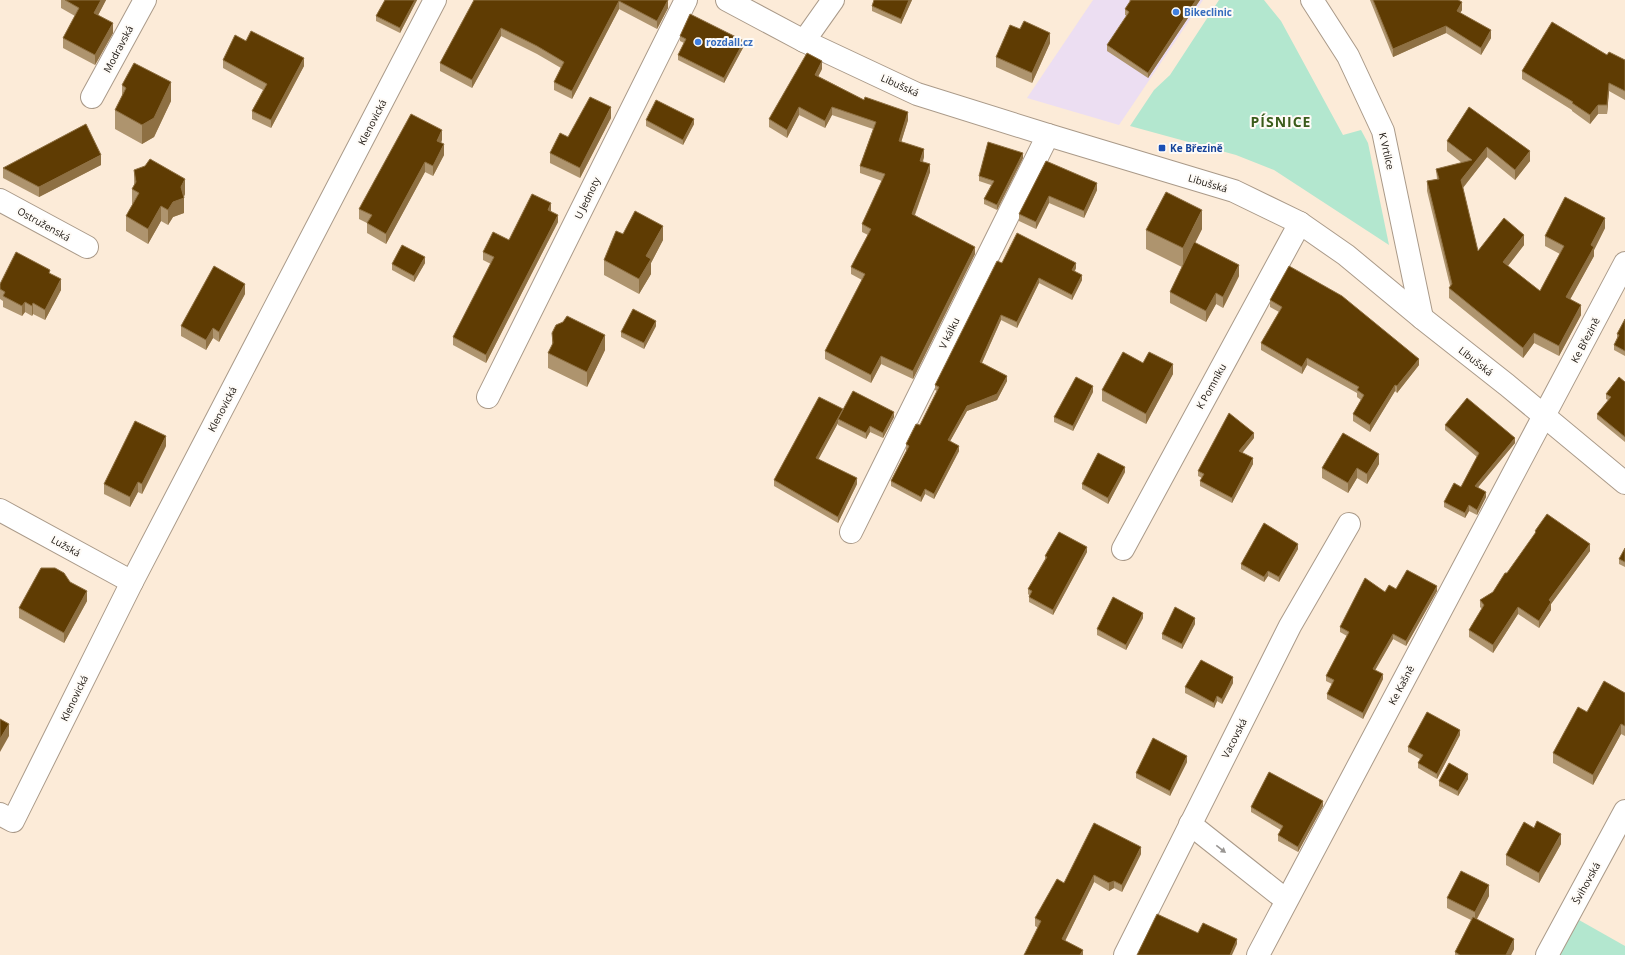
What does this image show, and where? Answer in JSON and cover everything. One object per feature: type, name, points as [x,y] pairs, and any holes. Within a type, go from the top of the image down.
[{"type":"street","name":"Modravská","points":[[92,97],[145,0]]},
{"type":"street","name":"Klenovická","points":[[7,818],[132,582],[435,0]]},
{"type":"street","name":"U Jednoty","points":[[488,397],[686,0]]},
{"type":"street","name":"Libušská","points":[[727,0],[804,40],[917,94],[1234,191],[1300,223],[1346,255],[1545,416],[1625,483]]},
{"type":"street","points":[[804,40],[833,0]]},
{"type":"street","name":"K Vrtilce","points":[[1316,2],[1348,56],[1384,131],[1422,318]]},
{"type":"street","name":"V kálku","points":[[851,532],[1048,135]]},
{"type":"street","name":"Ostruženská","points":[[0,200],[87,247]]},
{"type":"street","name":"K Pomníku","points":[[1123,549],[1300,223]]},
{"type":"street","name":"Ke Březině","points":[[1545,416],[1625,263]]},
{"type":"street","name":"Ke Kašně","points":[[1258,955],[1545,416]]},
{"type":"street","name":"Lužská","points":[[0,510],[132,582]]},
{"type":"street","name":"Vacovská","points":[[1125,955],[1290,626],[1349,524]]},
{"type":"street","name":"Švihovská","points":[[1547,955],[1625,811]]},
{"type":"street","points":[[1190,824],[1286,900]]},
{"type":"shaded area","points":[[1093,0],[1203,0],[1119,125],[1027,98]]},
{"type":"green space","points":[[1219,0],[1264,0],[1281,21],[1343,135],[1361,130],[1368,143],[1389,245],[1274,170],[1236,155],[1130,126],[1154,90],[1170,75]]},
{"type":"green space","points":[[1579,920],[1625,946],[1625,955],[1560,955]]},
{"type":"building","points":[[65,0],[101,0],[94,13],[113,23],[95,55],[63,38],[79,8]]},
{"type":"building","points":[[385,0],[415,0],[400,28],[376,16]]},
{"type":"building","points":[[474,0],[668,0],[657,21],[619,1],[572,91],[554,82],[564,62],[537,46],[501,28],[472,80],[440,63]]},
{"type":"building","points":[[874,0],[909,0],[901,19],[872,6]]},
{"type":"building","points":[[1131,0],[1196,0],[1148,73],[1107,45],[1129,12],[1125,9]]},
{"type":"building","points":[[1373,0],[1458,0],[1462,2],[1457,11],[1491,30],[1481,48],[1446,26],[1393,49]]},
{"type":"building","points":[[690,14],[744,41],[724,78],[678,55],[686,39],[680,36]]},
{"type":"building","points":[[1024,21],[1050,33],[1032,73],[996,57],[1010,25],[1020,29]]},
{"type":"building","points":[[1552,22],[1607,55],[1609,52],[1625,60],[1625,91],[1609,83],[1607,105],[1598,105],[1590,115],[1572,103],[1573,102],[1522,71]]},
{"type":"building","points":[[251,31],[304,58],[271,120],[252,111],[267,84],[223,60],[235,35],[246,41]]},
{"type":"building","points":[[807,53],[822,61],[815,75],[864,100],[865,97],[908,112],[899,141],[924,149],[920,161],[930,164],[912,214],[975,247],[913,371],[881,356],[871,375],[825,351],[865,274],[851,267],[871,229],[862,224],[885,174],[860,166],[876,122],[832,107],[825,121],[799,107],[787,130],[769,119]]},
{"type":"building","points":[[134,63],[171,82],[154,118],[142,125],[115,110],[126,88],[122,85]]},
{"type":"building","points":[[590,97],[611,107],[580,168],[550,153],[560,133],[568,137]]},
{"type":"building","points":[[656,100],[694,119],[683,140],[646,120]]},
{"type":"building","points":[[1469,107],[1530,151],[1515,170],[1487,147],[1461,180],[1478,251],[1504,218],[1524,235],[1503,262],[1540,291],[1564,246],[1545,236],[1565,197],[1605,218],[1591,245],[1594,247],[1566,297],[1581,305],[1559,346],[1534,333],[1523,348],[1449,288],[1452,284],[1427,181],[1439,179],[1436,169],[1472,160],[1447,141]]},
{"type":"building","points":[[411,114],[442,130],[437,141],[444,144],[433,166],[425,162],[386,234],[367,223],[372,215],[359,209]]},
{"type":"building","points":[[86,124],[101,155],[39,187],[3,168]]},
{"type":"building","points":[[988,142],[1023,153],[997,205],[984,199],[994,181],[979,176]]},
{"type":"building","points":[[150,159],[185,179],[181,187],[184,198],[173,202],[168,210],[161,206],[148,229],[126,216],[139,193],[132,189],[136,182],[134,170],[145,166]]},
{"type":"building","points":[[1046,161],[1097,183],[1084,211],[1049,196],[1036,222],[1019,214]]},
{"type":"building","points":[[1166,192],[1202,210],[1183,248],[1146,230]]},
{"type":"building","points":[[532,194],[551,203],[548,210],[558,215],[486,355],[453,337],[494,257],[483,252],[493,232],[509,240]]},
{"type":"building","points":[[635,211],[663,226],[646,256],[651,259],[639,279],[604,260],[616,231],[623,234]]},
{"type":"building","points":[[1017,233],[1076,263],[1072,270],[1082,275],[1072,295],[1039,278],[1017,322],[1001,315],[980,362],[1007,376],[997,394],[967,406],[948,440],[959,446],[934,494],[925,489],[921,497],[891,481],[909,446],[906,444],[916,424],[920,425],[939,387],[935,385],[997,261],[1002,263]]},
{"type":"building","points":[[1194,242],[1239,265],[1223,297],[1216,293],[1206,311],[1170,292]]},
{"type":"building","points":[[402,245],[425,257],[414,276],[392,264]]},
{"type":"building","points":[[16,252],[50,270],[49,273],[61,279],[45,310],[33,303],[32,306],[25,302],[22,306],[3,296],[5,292],[0,289],[0,284]]},
{"type":"building","points":[[214,266],[245,284],[219,332],[213,328],[206,340],[181,326]]},
{"type":"building","points":[[1289,266],[1342,296],[1419,359],[1397,386],[1395,385],[1370,425],[1353,414],[1364,395],[1357,390],[1359,387],[1307,358],[1302,367],[1261,343],[1282,307],[1270,300]]},
{"type":"building","points":[[633,309],[656,321],[644,343],[621,332]]},
{"type":"building","points":[[567,316],[605,335],[587,372],[548,353],[553,343],[552,333],[556,325],[563,322]]},
{"type":"building","points":[[1625,319],[1625,351],[1614,345],[1619,335],[1617,334]]},
{"type":"building","points":[[1123,352],[1143,363],[1149,352],[1173,364],[1146,414],[1102,390]]},
{"type":"building","points":[[1076,377],[1093,386],[1073,426],[1054,417]]},
{"type":"building","points":[[1619,377],[1625,382],[1625,437],[1597,414],[1611,397],[1606,394]]},
{"type":"building","points":[[853,391],[894,412],[883,433],[870,426],[866,433],[838,419]]},
{"type":"building","points":[[819,397],[843,409],[816,458],[857,478],[838,517],[774,480]]},
{"type":"building","points":[[1467,398],[1515,438],[1475,486],[1486,492],[1477,510],[1469,505],[1465,513],[1444,502],[1454,483],[1461,487],[1479,453],[1445,425]]},
{"type":"building","points":[[1229,413],[1254,433],[1239,451],[1253,458],[1232,498],[1200,481],[1204,474],[1198,471]]},
{"type":"building","points":[[135,421],[166,436],[142,484],[138,482],[130,497],[104,484]]},
{"type":"building","points":[[1343,433],[1379,454],[1367,474],[1357,468],[1348,483],[1322,468]]},
{"type":"building","points":[[1098,453],[1125,467],[1108,498],[1082,484]]},
{"type":"building","points":[[1547,514],[1590,544],[1549,600],[1551,602],[1539,621],[1518,607],[1493,645],[1469,630],[1484,605],[1480,600],[1493,592],[1505,573],[1507,573],[1536,532],[1535,531]]},
{"type":"building","points":[[1264,523],[1298,544],[1279,577],[1268,571],[1264,577],[1241,564]]},
{"type":"building","points":[[1059,532],[1087,547],[1053,610],[1029,597],[1032,591],[1028,589],[1047,557],[1045,556]]},
{"type":"building","points":[[1625,548],[1625,562],[1619,559]]},
{"type":"building","points":[[41,568],[55,568],[64,573],[70,582],[87,591],[64,633],[19,608]]},
{"type":"building","points":[[1407,570],[1437,586],[1406,641],[1393,634],[1373,669],[1383,674],[1363,713],[1327,694],[1334,680],[1326,676],[1349,632],[1340,627],[1365,578],[1385,592],[1389,585],[1396,589]]},
{"type":"building","points":[[1113,597],[1143,613],[1126,645],[1097,629]]},
{"type":"building","points":[[1175,607],[1195,618],[1182,644],[1162,634]]},
{"type":"building","points":[[1201,660],[1233,677],[1222,699],[1217,696],[1214,703],[1185,687]]},
{"type":"building","points":[[1604,681],[1625,693],[1625,726],[1621,724],[1593,775],[1553,753],[1578,707],[1587,712]]},
{"type":"building","points":[[1427,712],[1460,730],[1437,774],[1418,763],[1423,755],[1408,747]]},
{"type":"building","points":[[0,719],[9,724],[0,739]]},
{"type":"building","points":[[1153,738],[1187,756],[1170,791],[1136,773]]},
{"type":"building","points":[[1449,763],[1468,774],[1458,791],[1439,781]]},
{"type":"building","points":[[1269,772],[1323,801],[1298,847],[1278,835],[1283,826],[1251,807]]},
{"type":"building","points":[[1537,821],[1561,834],[1539,873],[1506,855],[1524,822],[1534,828]]},
{"type":"building","points":[[1094,823],[1141,847],[1122,885],[1114,881],[1109,883],[1094,875],[1062,939],[1083,950],[1080,955],[1024,955],[1041,921],[1035,918],[1057,879],[1064,883]]},
{"type":"building","points":[[1461,871],[1489,885],[1475,912],[1447,898]]},
{"type":"building","points":[[1157,914],[1198,933],[1203,923],[1237,939],[1230,955],[1137,955]]},
{"type":"building","points":[[1473,917],[1514,939],[1506,955],[1460,955],[1455,952]]},
{"type":"place","name":"Bikeclinic","points":[[1176,12]]},
{"type":"place","name":"rozdall.cz","points":[[698,42]]},
{"type":"place","name":"Ke Březině","points":[[1162,148]]},
{"type":"district","name":"PÍSNICE","points":[[1281,122]]}]
